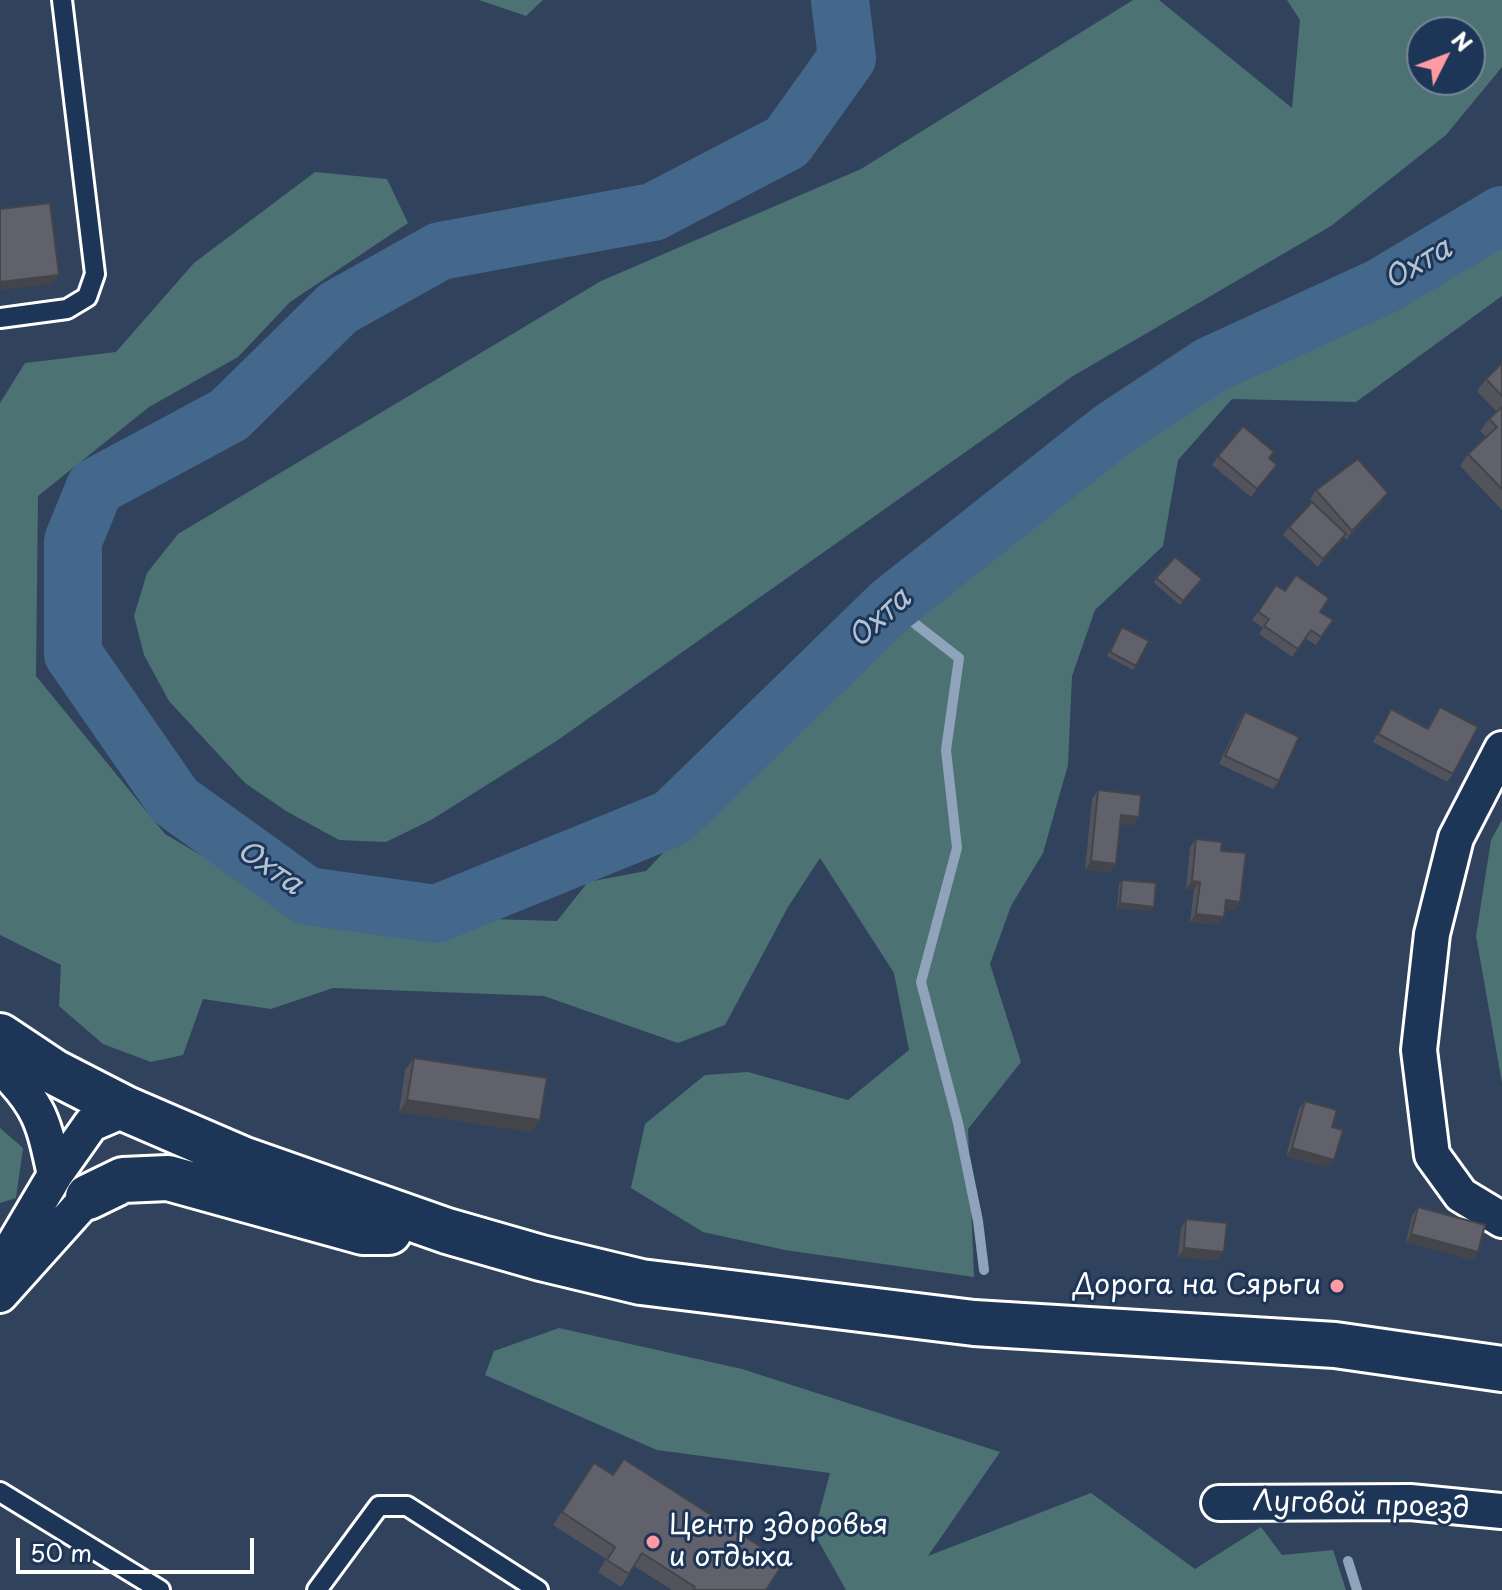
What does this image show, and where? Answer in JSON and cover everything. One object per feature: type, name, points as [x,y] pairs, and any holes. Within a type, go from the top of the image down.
[{"type":"main road","points":[[0,1036],[54,1072],[126,1109],[242,1159],[447,1231],[641,1282],[974,1323],[1335,1345],[1502,1369]]},
{"type":"main road","points":[[71,1186],[127,1149],[126,1109]]},
{"type":"main road","points":[[71,1186],[168,1178],[363,1232],[447,1231]]},
{"type":"street","points":[[1502,749],[1456,838],[1432,934],[1419,1050],[1432,1155],[1461,1195],[1502,1220]]},
{"type":"street","points":[[0,1066],[34,1100],[71,1186]]},
{"type":"street","points":[[0,1268],[71,1186]]},
{"type":"street","points":[[0,1295],[71,1186]]},
{"type":"street","name":"Луговой проезд","points":[[1219,1503],[1410,1502],[1502,1511]]},
{"type":"lane","points":[[0,318],[67,309],[87,297],[95,274],[62,0]]},
{"type":"lane","points":[[0,1492],[160,1590]]},
{"type":"lane","points":[[317,1590],[379,1506],[407,1506],[538,1590]]},
{"type":"green space","points":[[479,0],[543,0],[526,16]]},
{"type":"green space","points":[[1133,0],[1159,0],[1292,108],[1300,20],[1287,0],[1502,0],[1502,67],[1486,86],[1486,16],[1406,16],[1406,96],[1478,96],[1446,135],[1331,226],[1073,376],[555,742],[431,820],[386,842],[339,840],[286,811],[245,783],[169,701],[144,655],[134,616],[147,573],[178,534],[601,281],[861,169]]},
{"type":"green space","points":[[315,172],[387,179],[408,223],[290,302],[238,357],[149,407],[38,496],[36,676],[165,834],[299,913],[416,931],[492,919],[557,921],[588,882],[646,871],[874,630],[1094,454],[1502,219],[1502,296],[1356,402],[1232,399],[1178,460],[1163,546],[1095,610],[1072,676],[1068,765],[1043,853],[1011,906],[990,964],[1021,1062],[968,1129],[974,1277],[785,1250],[703,1232],[631,1188],[645,1124],[705,1075],[748,1072],[848,1100],[909,1050],[894,973],[820,858],[788,907],[725,1025],[678,1043],[544,996],[333,988],[271,1009],[203,999],[183,1055],[151,1062],[103,1044],[59,1006],[61,965],[0,935],[0,403],[25,363],[116,352],[194,263]]},
{"type":"green space","points":[[1502,820],[1502,1083],[1476,936],[1491,840]]},
{"type":"green space","points":[[0,1128],[23,1148],[16,1198],[0,1203]]},
{"type":"green space","points":[[559,1328],[742,1369],[1000,1452],[928,1556],[1091,1493],[1195,1569],[1261,1527],[1282,1555],[1333,1550],[1346,1590],[846,1590],[814,1533],[830,1473],[657,1450],[485,1375],[494,1351]]},
{"type":"building","points":[[50,203],[59,275],[0,282],[0,209]]},
{"type":"building","points":[[1502,363],[1502,396],[1486,379]]},
{"type":"building","points":[[1502,407],[1502,489],[1468,454],[1497,427],[1489,419]]},
{"type":"building","points":[[1243,426],[1274,452],[1269,458],[1277,465],[1257,489],[1218,456]]},
{"type":"building","points":[[1358,459],[1388,493],[1352,531],[1316,490]]},
{"type":"building","points":[[1312,502],[1346,534],[1323,559],[1289,527]]},
{"type":"building","points":[[1175,557],[1202,579],[1183,601],[1156,578]]},
{"type":"building","points":[[1296,575],[1329,598],[1320,612],[1333,620],[1321,637],[1311,630],[1298,649],[1264,626],[1269,619],[1258,612],[1276,585],[1285,591]]},
{"type":"building","points":[[1122,627],[1149,641],[1136,666],[1110,652]]},
{"type":"building","points":[[1440,707],[1478,727],[1453,774],[1378,734],[1391,709],[1428,729]]},
{"type":"building","points":[[1245,712],[1299,737],[1279,781],[1225,756]]},
{"type":"building","points":[[1098,790],[1141,795],[1139,817],[1121,815],[1116,864],[1091,861]]},
{"type":"building","points":[[1196,839],[1222,842],[1221,851],[1246,853],[1240,902],[1226,900],[1224,917],[1196,914],[1200,882],[1192,881]]},
{"type":"building","points":[[1122,880],[1156,883],[1154,907],[1120,903]]},
{"type":"building","points":[[414,1058],[547,1078],[540,1120],[407,1100]]},
{"type":"building","points":[[1305,1101],[1337,1110],[1332,1127],[1343,1130],[1334,1160],[1292,1148]]},
{"type":"building","points":[[1418,1207],[1485,1225],[1478,1252],[1411,1234]]},
{"type":"building","points":[[1186,1219],[1227,1223],[1224,1252],[1184,1248]]},
{"type":"building","name":"Центр здоровья и отдыха","points":[[624,1459],[784,1562],[766,1590],[693,1590],[695,1587],[642,1553],[629,1574],[607,1560],[615,1547],[562,1512],[594,1463],[613,1475]]},
{"type":"waterway","name":"Охта","points":[[840,0],[847,58],[787,142],[653,212],[440,251],[338,308],[229,415],[95,487],[73,541],[73,654],[175,801],[307,896],[436,914],[672,818],[891,605],[1111,431],[1211,365],[1381,287],[1502,215]]},
{"type":"waterway","points":[[891,605],[959,658],[946,750],[957,848],[921,982],[958,1123],[978,1221],[984,1270]]},
{"type":"waterway","points":[[1348,1561],[1357,1590]]},
{"type":"place","name":"Дорога на Сярьги","points":[[1337,1286]]},
{"type":"place","name":"Центр здоровья и отдыха","points":[[653,1542]]}]
